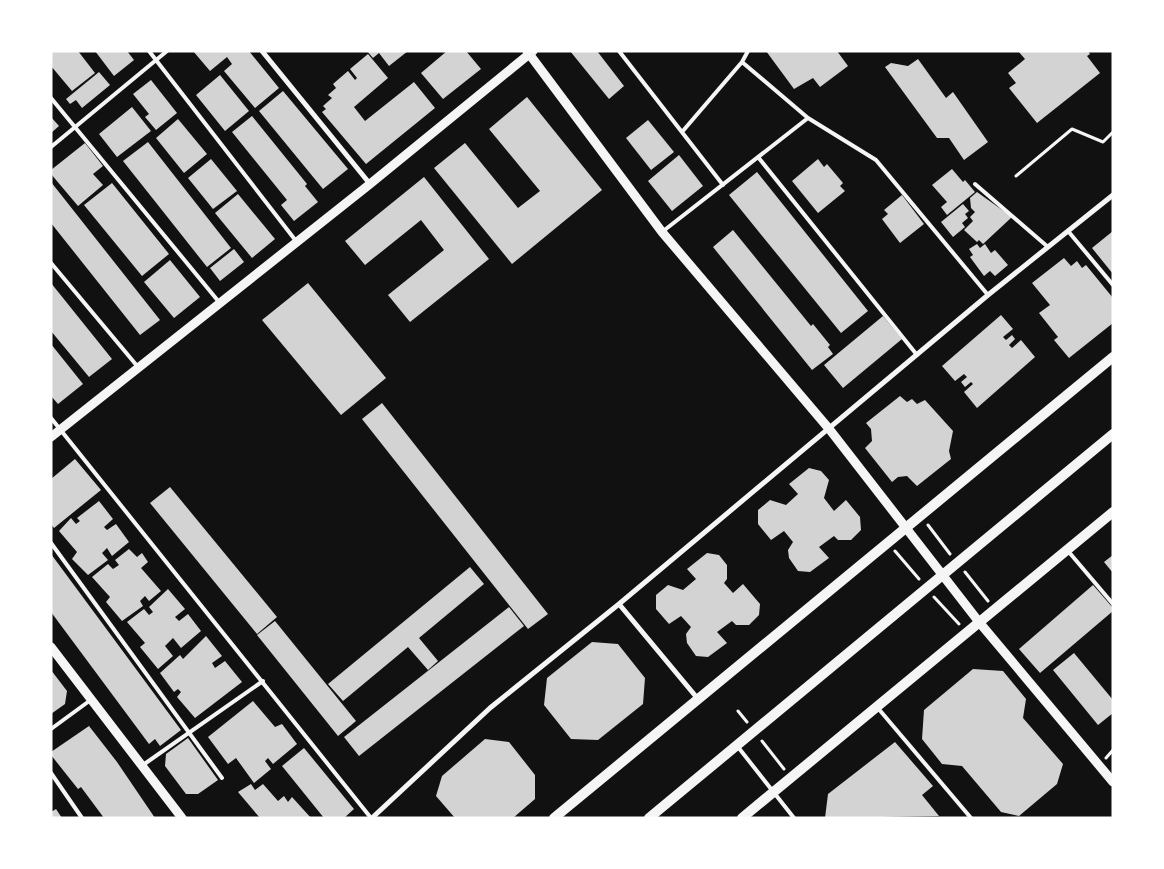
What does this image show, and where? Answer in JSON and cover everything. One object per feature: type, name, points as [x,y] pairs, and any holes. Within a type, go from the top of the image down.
[{"type":"main road","points":[[554,818],[1113,357]]},
{"type":"main road","points":[[650,818],[1113,434]]},
{"type":"main road","points":[[742,818],[1113,512]]},
{"type":"street","points":[[262,51],[370,184]]},
{"type":"street","points":[[51,437],[221,304],[530,52],[662,232],[830,430],[979,622],[1113,782]]},
{"type":"street","points":[[372,818],[490,708],[830,430],[988,295],[1113,195]]},
{"type":"street","points":[[619,604],[698,699]]},
{"type":"street","points":[[51,647],[182,818]]},
{"type":"lane","points":[[149,51],[297,242]]},
{"type":"lane","points":[[51,147],[167,51]]},
{"type":"lane","points":[[618,51],[723,185]]},
{"type":"lane","points":[[682,132],[742,62],[748,51]]},
{"type":"lane","points":[[742,62],[808,118],[876,160],[988,295]]},
{"type":"lane","points":[[51,98],[221,304]]},
{"type":"lane","points":[[662,232],[808,118]]},
{"type":"lane","points":[[758,157],[917,355]]},
{"type":"lane","points":[[975,184],[1048,247]]},
{"type":"lane","points":[[1068,231],[1113,285]]},
{"type":"lane","points":[[51,263],[140,368]]},
{"type":"lane","points":[[51,418],[372,818]]},
{"type":"lane","points":[[51,543],[222,778]]},
{"type":"lane","points":[[1067,550],[1113,604]]},
{"type":"lane","points":[[143,765],[263,681]]},
{"type":"lane","points":[[51,729],[92,699]]},
{"type":"lane","points":[[877,706],[971,818]]},
{"type":"lane","points":[[737,746],[794,818]]},
{"type":"lane","points":[[51,773],[82,818]]},
{"type":"path","points":[[1016,176],[1072,129],[1103,142],[1113,132]]},
{"type":"path","points":[[738,711],[791,778]]},
{"type":"building","points":[[51,51],[78,51],[95,73],[72,91],[51,66]]},
{"type":"building","points":[[95,51],[127,51],[134,60],[114,76]]},
{"type":"building","points":[[193,51],[249,51],[279,88],[255,108],[224,71],[232,64],[227,57],[210,71]]},
{"type":"building","points":[[367,51],[408,51],[389,66],[379,53],[373,58]]},
{"type":"building","points":[[447,51],[466,51],[481,69],[443,99],[421,73]]},
{"type":"building","points":[[570,51],[597,51],[624,86],[609,99]]},
{"type":"building","points":[[766,51],[837,51],[848,66],[820,87],[813,78],[794,89]]},
{"type":"building","points":[[1018,51],[1088,51],[1090,54],[1087,56],[1100,73],[1037,123],[1009,88],[1016,83],[1008,73],[1025,59]]},
{"type":"building","points":[[368,54],[388,78],[354,107],[365,121],[414,82],[435,108],[366,164],[322,112],[326,109],[323,106],[332,98],[328,95],[336,88],[333,84],[348,71],[355,80],[357,78],[350,69]]},
{"type":"building","points":[[918,59],[946,98],[953,92],[988,142],[964,160],[949,138],[937,138],[885,67],[891,63],[908,66]]},
{"type":"building","points":[[99,72],[110,85],[82,108],[76,100],[70,104],[66,99]]},
{"type":"building","points":[[220,75],[249,111],[225,131],[196,95]]},
{"type":"building","points":[[151,80],[177,113],[156,130],[145,117],[149,114],[133,94]]},
{"type":"building","points":[[283,91],[348,169],[323,189],[259,111]]},
{"type":"building","points":[[527,97],[602,190],[512,264],[434,168],[465,143],[518,208],[540,191],[489,129]]},
{"type":"building","points":[[132,107],[151,131],[117,157],[99,134]]},
{"type":"building","points":[[252,116],[307,184],[305,186],[318,202],[294,221],[281,205],[287,200],[232,132]]},
{"type":"building","points":[[51,117],[59,126],[51,133]]},
{"type":"building","points":[[178,119],[207,154],[184,173],[156,138]]},
{"type":"building","points":[[648,120],[674,152],[651,170],[626,138]]},
{"type":"building","points":[[148,142],[231,248],[207,267],[123,161]]},
{"type":"building","points":[[85,143],[103,166],[93,174],[103,185],[78,206],[51,174],[51,170]]},
{"type":"building","points":[[679,155],[703,186],[672,211],[648,181]]},
{"type":"building","points":[[211,159],[237,191],[213,209],[188,178]]},
{"type":"building","points":[[818,159],[824,167],[827,164],[843,183],[840,186],[845,191],[818,213],[792,181]]},
{"type":"building","points":[[952,169],[975,192],[947,215],[941,207],[947,202],[932,185]]},
{"type":"building","points":[[757,172],[868,311],[841,333],[729,195]]},
{"type":"building","points":[[424,177],[489,259],[410,322],[388,295],[444,250],[421,220],[365,265],[345,241]]},
{"type":"building","points":[[51,182],[160,320],[140,335],[51,223]]},
{"type":"building","points":[[112,183],[169,254],[142,276],[84,205]]},
{"type":"building","points":[[977,192],[1012,217],[983,244],[979,240],[977,242],[964,230],[973,221],[970,217],[975,212],[971,208],[970,198]]},
{"type":"building","points":[[238,194],[275,239],[252,258],[215,213]]},
{"type":"building","points":[[902,195],[924,224],[900,243],[882,219],[888,214],[884,210]]},
{"type":"building","points":[[963,204],[969,211],[965,214],[968,218],[962,223],[965,227],[953,237],[941,222]]},
{"type":"building","points":[[733,230],[811,326],[813,324],[830,345],[828,347],[833,354],[812,370],[713,247]]},
{"type":"building","points":[[1113,231],[1113,274],[1092,248]]},
{"type":"building","points":[[977,244],[980,248],[985,244],[991,253],[995,250],[1008,265],[995,276],[990,271],[984,276],[970,257],[973,255],[969,249]]},
{"type":"building","points":[[234,249],[244,262],[220,281],[210,268]]},
{"type":"building","points":[[1064,258],[1071,266],[1077,261],[1082,268],[1086,265],[1113,298],[1113,323],[1069,358],[1054,340],[1058,337],[1039,313],[1050,305],[1032,283]]},
{"type":"building","points":[[170,260],[200,297],[174,318],[144,282]]},
{"type":"building","points":[[51,283],[112,359],[89,377],[51,331]]},
{"type":"building","points":[[308,283],[386,378],[341,415],[262,320]]},
{"type":"building","points":[[1001,315],[1013,329],[1003,337],[1006,340],[1012,335],[1015,339],[1009,345],[1012,348],[1021,340],[1035,357],[977,408],[964,392],[973,384],[971,382],[965,387],[961,382],[967,377],[964,374],[955,381],[942,366]]},
{"type":"building","points":[[883,316],[902,339],[843,388],[824,365]]},
{"type":"building","points":[[51,344],[83,384],[58,404],[51,396]]},
{"type":"building","points":[[900,396],[907,402],[912,399],[917,404],[925,400],[953,431],[949,451],[951,459],[917,486],[907,476],[898,477],[892,482],[865,448],[872,441],[871,429],[866,423]]},
{"type":"building","points":[[382,403],[548,614],[528,629],[362,419]]},
{"type":"building","points":[[75,459],[101,490],[54,528],[51,524],[51,479]]},
{"type":"building","points":[[809,468],[821,471],[829,480],[824,498],[834,511],[846,500],[860,517],[861,530],[851,540],[838,540],[834,536],[819,547],[829,558],[810,572],[798,571],[789,558],[788,550],[793,542],[784,531],[771,540],[758,524],[758,510],[770,500],[786,505],[798,494],[789,484]]},
{"type":"building","points":[[170,487],[277,617],[257,634],[150,503]]},
{"type":"building","points":[[99,501],[113,519],[104,527],[107,530],[116,524],[129,542],[112,556],[107,548],[102,553],[108,560],[88,575],[72,559],[77,552],[59,531],[71,518],[76,524],[80,521],[77,518]]},
{"type":"building","points":[[129,549],[137,557],[142,553],[148,562],[141,568],[161,591],[149,601],[145,596],[140,601],[143,606],[122,621],[106,602],[110,597],[92,577],[108,564],[113,569],[119,565],[115,560]]},
{"type":"building","points":[[707,553],[719,555],[727,565],[727,579],[724,583],[733,593],[743,584],[760,604],[759,615],[749,625],[736,625],[732,621],[717,632],[727,643],[708,657],[696,656],[687,643],[686,634],[691,627],[681,616],[669,624],[656,609],[656,595],[668,585],[683,590],[696,579],[687,569]]},
{"type":"building","points":[[51,554],[181,730],[160,746],[155,739],[149,744],[51,612]]},
{"type":"building","points":[[1113,555],[1113,573],[1104,562]]},
{"type":"building","points":[[470,567],[484,584],[419,638],[438,661],[428,670],[408,647],[343,701],[328,684]]},
{"type":"building","points":[[1093,585],[1113,608],[1113,611],[1040,673],[1019,649]]},
{"type":"building","points":[[168,589],[185,609],[175,617],[179,621],[188,614],[201,631],[181,648],[173,638],[165,646],[173,656],[158,669],[140,647],[145,643],[127,622],[144,609],[149,615],[153,612],[149,607]]},
{"type":"building","points":[[509,607],[524,626],[359,756],[344,737]]},
{"type":"building","points":[[275,621],[356,721],[338,736],[257,635]]},
{"type":"building","points":[[206,636],[222,656],[212,663],[215,668],[225,661],[242,682],[195,718],[177,697],[181,692],[178,689],[174,692],[160,673],[180,655],[183,659]]},
{"type":"building","points":[[592,642],[618,644],[645,678],[643,704],[598,740],[571,739],[544,705],[547,678]]},
{"type":"building","points":[[1074,653],[1113,700],[1113,713],[1098,725],[1053,670]]},
{"type":"building","points":[[973,669],[1003,671],[1026,699],[1023,718],[1063,764],[1057,784],[1019,816],[1001,812],[962,766],[942,764],[922,739],[924,710]]},
{"type":"building","points":[[51,670],[67,691],[65,704],[51,714]]},
{"type":"building","points":[[253,701],[275,727],[282,724],[297,744],[273,764],[268,758],[265,761],[271,769],[254,783],[236,758],[228,764],[208,737]]},
{"type":"building","points":[[89,726],[117,762],[155,818],[104,818],[81,787],[78,789],[51,755],[51,752]]},
{"type":"building","points":[[188,738],[218,780],[198,794],[186,794],[165,766],[166,754]]},
{"type":"building","points":[[485,739],[509,742],[535,775],[535,799],[513,818],[455,818],[436,796],[442,776]]},
{"type":"building","points":[[895,742],[933,786],[922,795],[939,816],[825,818],[828,794]]},
{"type":"building","points":[[304,748],[354,809],[344,818],[324,818],[282,766]]},
{"type":"building","points":[[251,784],[255,790],[263,784],[278,801],[284,796],[288,802],[292,797],[311,818],[260,818],[238,792]]},
{"type":"building","points":[[56,809],[62,818],[51,818],[51,812]]}]
